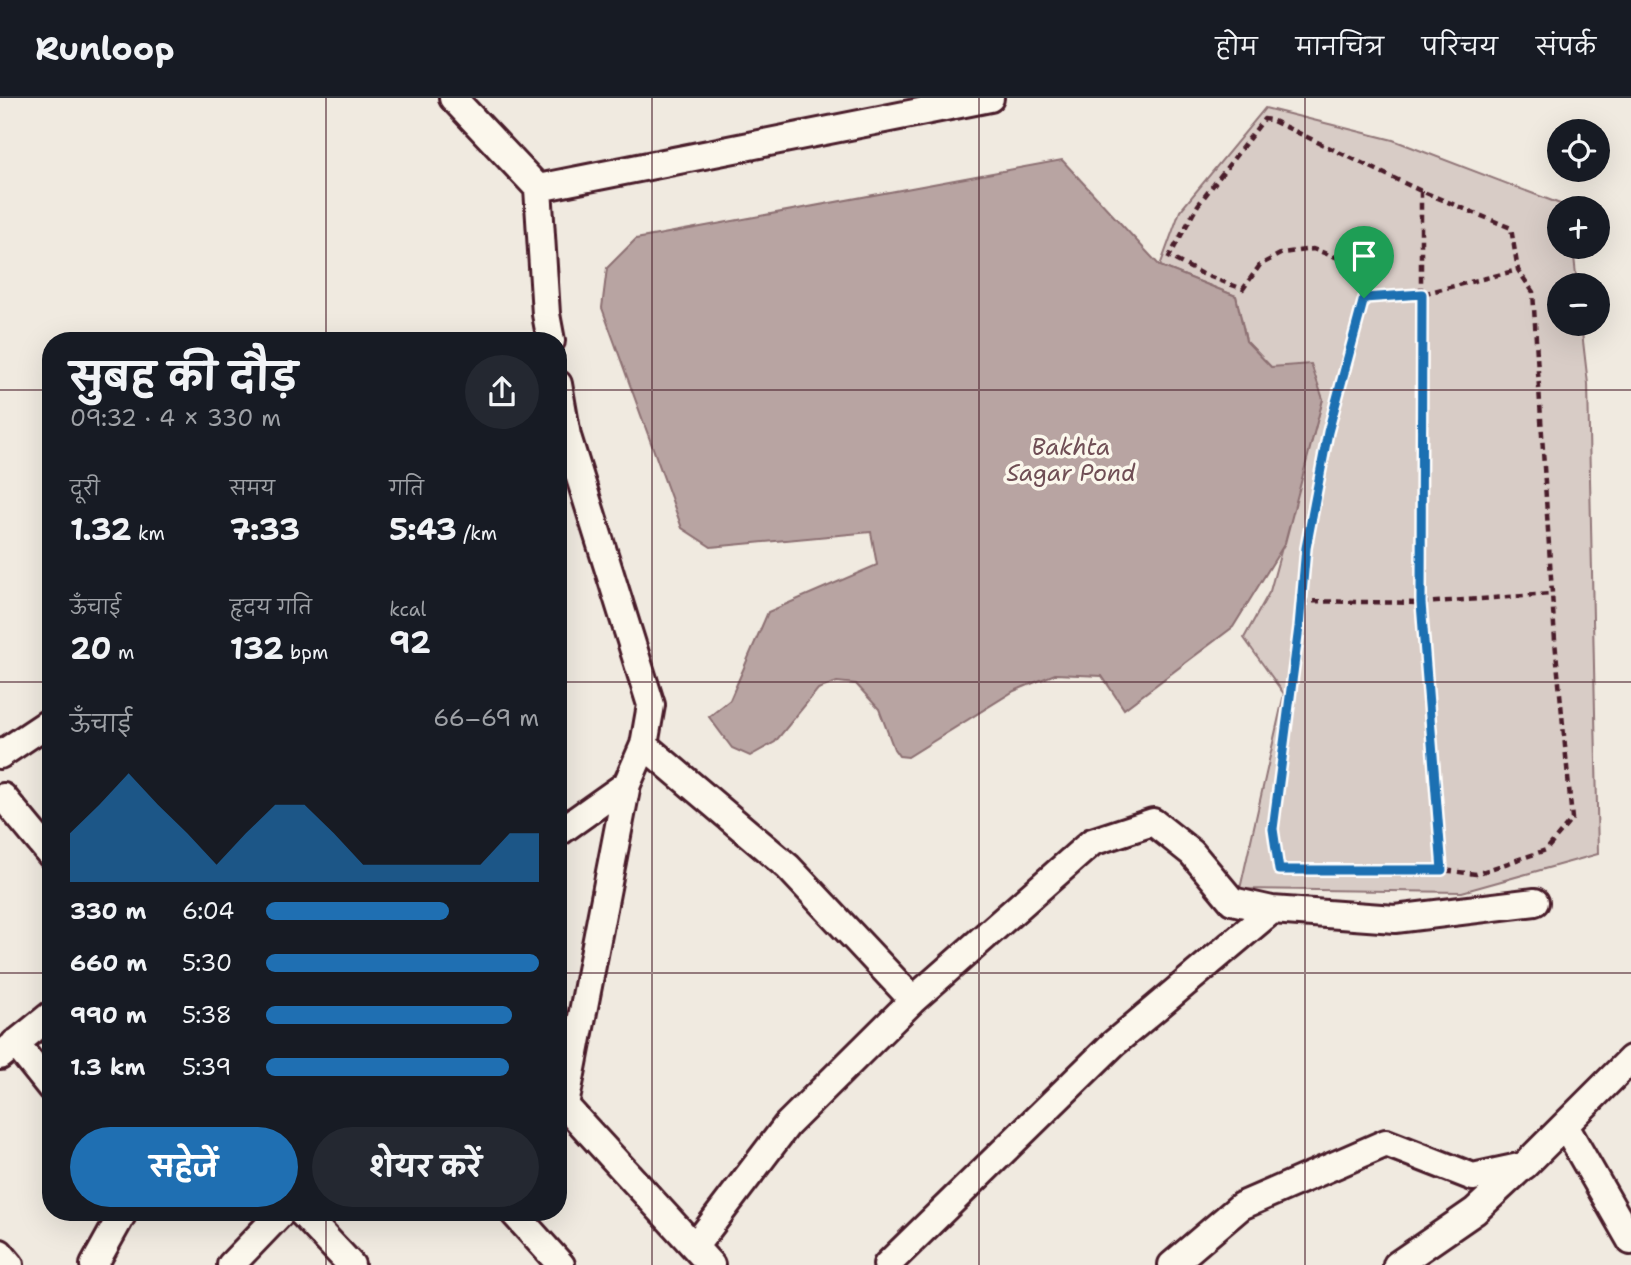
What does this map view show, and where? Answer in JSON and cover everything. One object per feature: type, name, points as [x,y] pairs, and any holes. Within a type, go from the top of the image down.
[{"type":"street","points":[[453,98],[538,188],[549,332]]},
{"type":"street","points":[[538,188],[990,98]]},
{"type":"street","points":[[567,458],[650,705],[644,745],[627,785],[567,1077]]},
{"type":"street","points":[[0,755],[42,727]]},
{"type":"street","points":[[644,745],[788,867],[913,1000]]},
{"type":"street","points":[[567,827],[627,785]]},
{"type":"street","points":[[1,795],[42,844]]},
{"type":"street","points":[[567,1106],[703,1255],[787,1125],[913,1000],[1092,842],[1153,822],[1192,853],[1232,901],[1272,911],[1395,919],[1535,902]]},
{"type":"street","points":[[887,1265],[1113,1044],[1272,911]]},
{"type":"street","points":[[42,1022],[8,1049],[42,1080]]},
{"type":"street","points":[[1397,1265],[1475,1210],[1524,1166],[1631,1059]]},
{"type":"street","points":[[1565,1126],[1631,1241]]},
{"type":"street","points":[[1172,1265],[1241,1206],[1387,1143],[1473,1177],[1524,1166]]},
{"type":"street","points":[[94,1265],[119,1221]]},
{"type":"street","points":[[231,1265],[273,1221]]},
{"type":"street","points":[[310,1221],[351,1265]]},
{"type":"street","points":[[521,1221],[561,1265]]},
{"type":"street","points":[[0,1253],[10,1265]]},
{"type":"path","points":[[1264,119],[1421,191],[1511,228],[1518,270],[1533,292],[1552,594],[1573,819],[1546,850],[1476,874],[1442,870],[1279,870],[1273,829],[1306,548],[1328,432],[1364,298],[1344,260],[1313,249],[1282,253],[1259,265],[1243,289],[1200,273],[1169,257],[1198,205],[1264,119]]},
{"type":"path","points":[[1421,191],[1421,603],[1442,870]]},
{"type":"path","points":[[1364,298],[1422,294],[1518,270]]},
{"type":"path","points":[[1301,601],[1421,603],[1552,594]]},
{"type":"shaded area","points":[[1265,108],[1393,140],[1547,199],[1547,259],[1574,259],[1576,273],[1547,273],[1547,336],[1582,336],[1588,384],[1598,854],[1462,892],[1240,889],[1284,694],[1244,638],[1270,591],[1323,399],[1271,367],[1246,341],[1236,296],[1160,266],[1180,211]]},
{"type":"water","name":"Bakhta Sagar Pond","points":[[1062,160],[1160,266],[1236,296],[1246,341],[1271,367],[1311,364],[1323,399],[1285,543],[1233,627],[1124,709],[1102,676],[1055,674],[1014,691],[908,757],[899,756],[894,749],[879,709],[856,684],[837,682],[818,689],[775,742],[750,756],[732,748],[709,717],[730,700],[768,612],[877,565],[871,532],[711,547],[682,528],[602,308],[607,268],[636,239]]},
{"type":"route","points":[[1422,294],[1421,603],[1442,870],[1279,870],[1273,829],[1299,627],[1306,548],[1328,432],[1364,298],[1422,294]]}]
